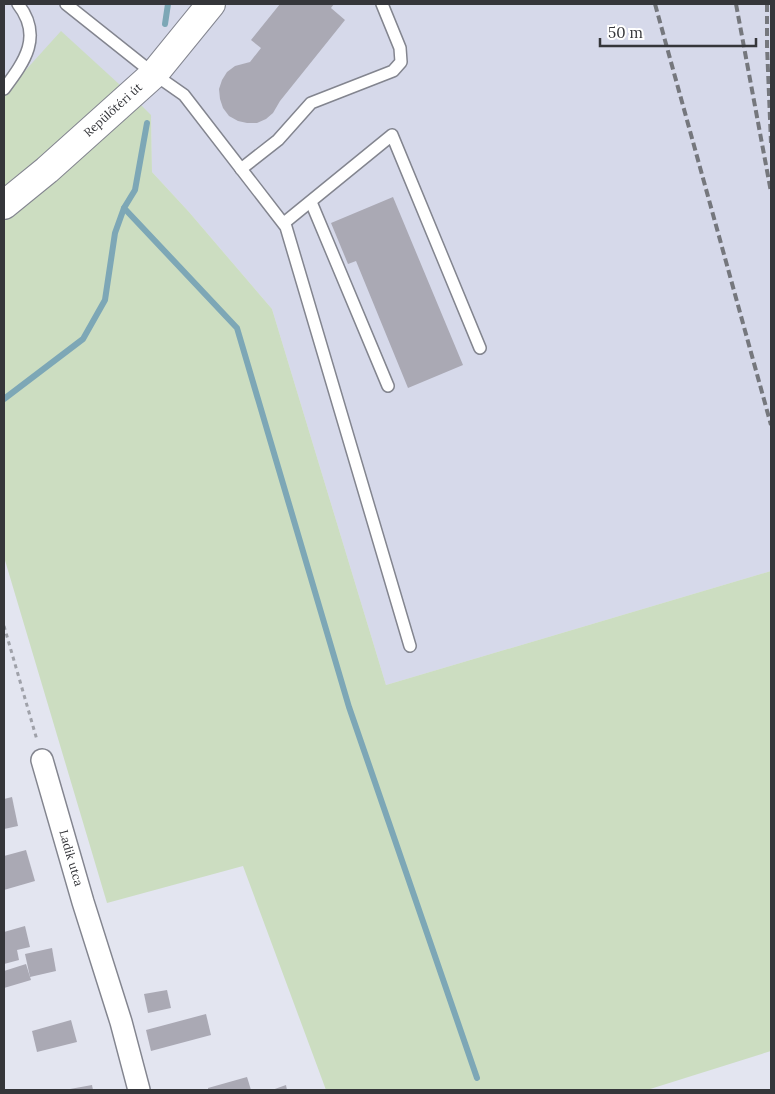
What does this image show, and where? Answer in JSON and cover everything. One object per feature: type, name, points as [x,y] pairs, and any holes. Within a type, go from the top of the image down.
[{"type":"street","name":"Repülőtéri út","points":[[4,205],[47,170],[154,74],[211,4]]},
{"type":"street","name":"Ladik utca","points":[[42,760],[140,1090]]},
{"type":"lane","points":[[4,89],[22,64],[29,46],[30,28],[25,14],[18,4]]},
{"type":"lane","points":[[66,4],[154,74],[184,95],[286,227],[410,646]]},
{"type":"lane","points":[[241,169],[278,140],[311,103],[393,71],[401,62],[400,48],[382,4]]},
{"type":"lane","points":[[284,224],[392,135],[480,348]]},
{"type":"lane","points":[[311,202],[388,386]]},
{"type":"path","points":[[4,626],[42,760]]},
{"type":"shaded area","points":[[4,4],[771,4],[771,571],[386,685],[272,309],[152,172],[151,115],[4,94]]},
{"type":"green space","points":[[61,31],[151,115],[152,172],[272,309],[386,685],[771,571],[771,1051],[647,1090],[326,1090],[243,866],[107,903],[4,557],[4,94]]},
{"type":"building","points":[[280,4],[334,4],[331,8],[345,20],[280,101],[273,113],[257,123],[238,121],[229,116],[223,108],[219,89],[222,80],[227,72],[235,66],[250,62],[261,48],[251,40]]},
{"type":"building","points":[[393,197],[463,365],[408,388],[356,261],[348,264],[331,223]]},
{"type":"building","points":[[12,797],[18,826],[4,829],[4,799]]},
{"type":"building","points":[[26,850],[35,881],[4,890],[4,856]]},
{"type":"building","points":[[25,926],[30,947],[17,950],[19,960],[4,964],[4,932]]},
{"type":"building","points":[[52,948],[56,971],[30,977],[25,954]]},
{"type":"building","points":[[26,964],[31,980],[4,988],[4,971]]},
{"type":"building","points":[[167,990],[171,1008],[148,1013],[144,994]]},
{"type":"building","points":[[206,1014],[211,1035],[151,1051],[146,1030]]},
{"type":"building","points":[[71,1020],[77,1042],[37,1052],[32,1031]]},
{"type":"building","points":[[247,1077],[251,1090],[208,1090],[208,1088]]},
{"type":"building","points":[[92,1085],[93,1090],[70,1090],[70,1089]]},
{"type":"building","points":[[286,1085],[287,1090],[272,1090]]},
{"type":"waterway","points":[[165,24],[168,4]]},
{"type":"waterway","points":[[147,123],[135,190],[124,208],[237,328],[349,707],[477,1078]]},
{"type":"waterway","points":[[4,399],[83,339],[105,300],[115,233],[124,208]]},
{"type":"railway","points":[[655,4],[771,425]]},
{"type":"railway","points":[[736,4],[771,192]]},
{"type":"railway","points":[[767,4],[771,143]]}]
